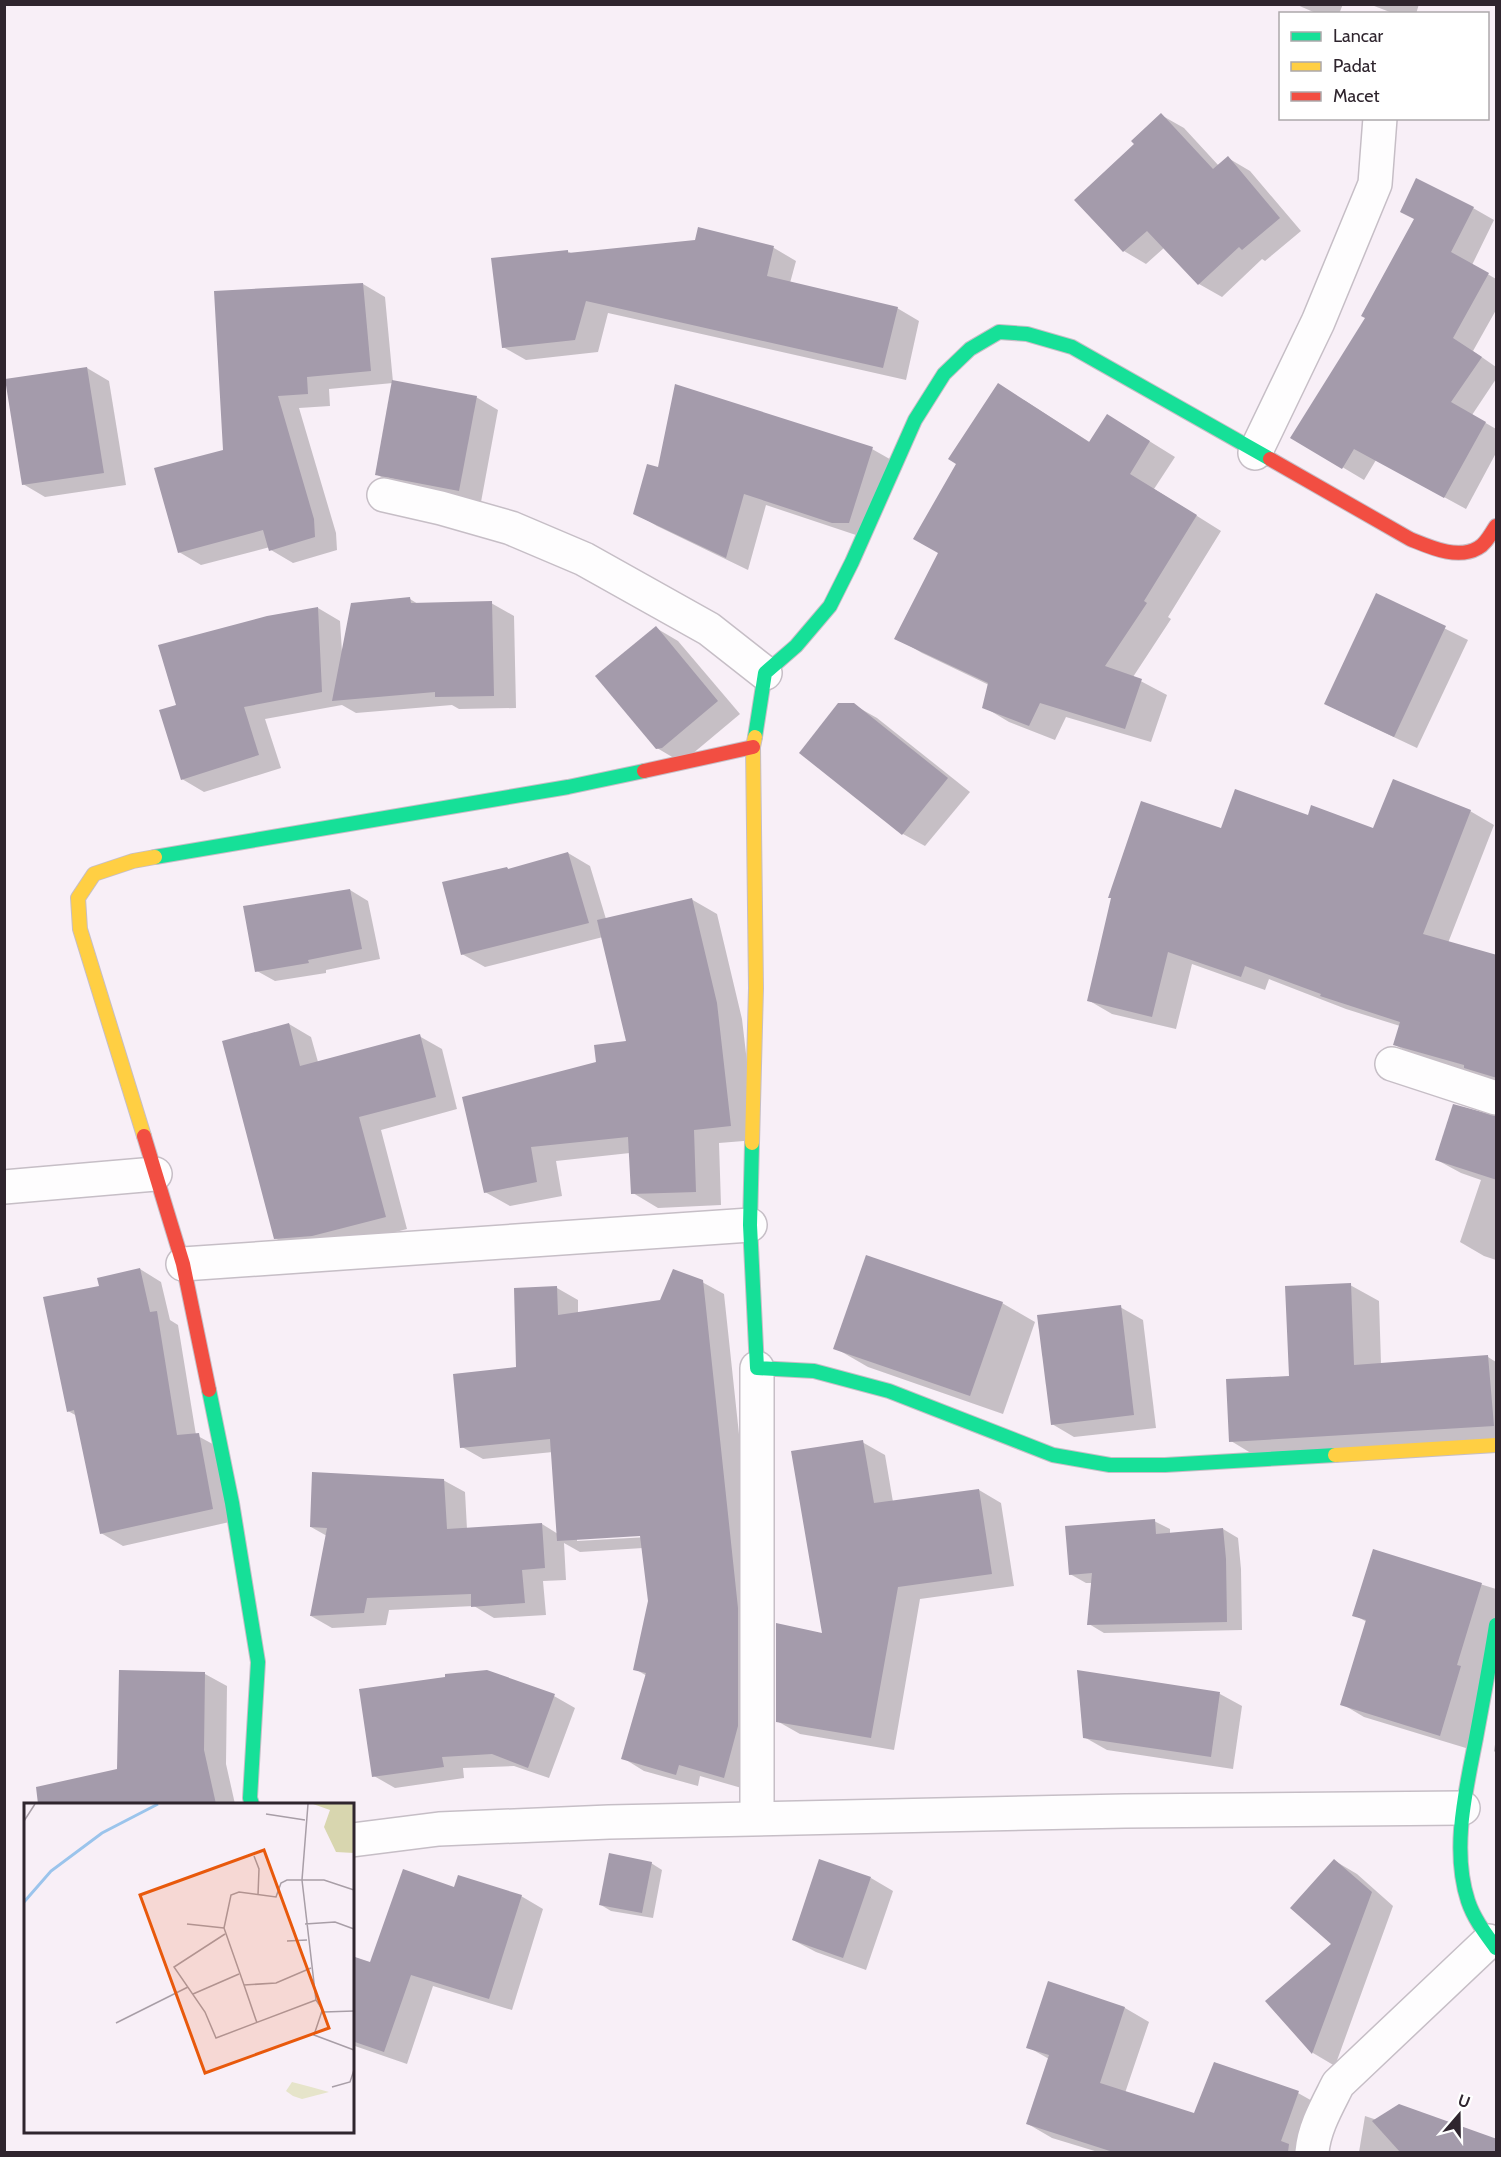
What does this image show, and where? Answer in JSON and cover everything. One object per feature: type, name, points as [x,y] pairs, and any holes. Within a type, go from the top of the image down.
[{"type":"street","points":[[1255,453],[1318,322],[1376,183],[1380,120]]},
{"type":"street","points":[[757,1818],[757,1368],[750,1225],[756,988],[753,747],[765,673],[796,646],[830,606],[915,420],[945,374],[970,349],[999,332],[1027,334],[1072,347],[1255,453],[1410,539],[1439,551],[1461,553],[1480,547],[1497,526]]},
{"type":"street","points":[[384,495],[512,528],[584,559],[709,629],[765,673]]},
{"type":"street","points":[[252,1803],[250,1798],[258,1662],[232,1503],[183,1264],[80,929],[78,898],[93,874],[134,861],[568,788],[753,747]]},
{"type":"street","points":[[1392,1064],[1497,1098]]},
{"type":"street","points":[[4,1188],[155,1173]]},
{"type":"street","points":[[183,1264],[750,1225]]},
{"type":"street","points":[[757,1368],[814,1371],[889,1391],[1053,1455],[1110,1465],[1165,1466],[1497,1444]]},
{"type":"street","points":[[1312,2152],[1313,2140],[1322,2115],[1338,2084],[1493,1945],[1473,1914],[1462,1875],[1460,1844],[1463,1808],[1497,1625]]},
{"type":"street","points":[[354,1840],[439,1829],[609,1822],[1125,1811],[1463,1808]]},
{"type":"building","points":[[1161,113],[1213,169],[1228,156],[1280,218],[1242,250],[1239,247],[1198,285],[1147,231],[1123,252],[1074,200],[1134,144],[1131,141]]},
{"type":"building","points":[[1416,178],[1474,207],[1451,252],[1489,273],[1453,338],[1482,357],[1451,402],[1486,422],[1444,498],[1354,449],[1342,469],[1290,438],[1365,318],[1361,316],[1414,219],[1400,212]]},
{"type":"building","points":[[698,227],[774,246],[767,276],[898,307],[883,368],[586,301],[575,340],[502,348],[491,258],[695,240]]},
{"type":"building","points":[[363,283],[371,371],[307,377],[308,394],[278,396],[314,519],[315,537],[269,551],[263,530],[178,553],[154,468],[223,450],[214,291]]},
{"type":"building","points":[[87,367],[104,473],[22,485],[5,379]]},
{"type":"building","points":[[392,380],[477,396],[459,491],[375,475]]},
{"type":"building","points":[[998,383],[1089,442],[1107,414],[1150,441],[1130,474],[1197,515],[1144,601],[1147,603],[1105,666],[1142,679],[1125,729],[1040,703],[1029,726],[982,708],[988,683],[894,639],[938,553],[913,539],[956,464],[948,459]]},
{"type":"building","points":[[675,384],[873,447],[849,523],[832,523],[744,494],[726,558],[633,514],[647,464],[658,467]]},
{"type":"building","points":[[1376,593],[1446,626],[1394,737],[1324,704]]},
{"type":"building","points":[[410,597],[411,603],[492,601],[494,696],[435,697],[435,692],[332,701],[351,603]]},
{"type":"building","points":[[318,607],[322,692],[244,707],[259,755],[181,780],[159,710],[176,705],[158,645],[267,616]]},
{"type":"building","points":[[656,626],[718,701],[662,748],[656,749],[595,676]]},
{"type":"building","points":[[838,703],[854,703],[948,778],[902,835],[799,753]]},
{"type":"building","points":[[1393,779],[1471,810],[1423,934],[1497,955],[1497,1078],[1464,1068],[1464,1065],[1393,1045],[1400,1022],[1320,996],[1321,994],[1245,966],[1241,977],[1168,952],[1152,1017],[1087,1001],[1111,898],[1108,898],[1141,801],[1221,828],[1235,789],[1308,815],[1311,805],[1373,828]]},
{"type":"building","points":[[568,852],[589,923],[461,955],[442,882],[507,867],[508,869]]},
{"type":"building","points":[[350,889],[362,949],[308,960],[309,963],[255,972],[243,906]]},
{"type":"building","points":[[692,898],[717,1003],[731,1126],[694,1130],[696,1192],[631,1194],[628,1137],[531,1147],[537,1182],[484,1193],[462,1097],[596,1062],[594,1045],[626,1041],[597,920]]},
{"type":"building","points":[[289,1023],[300,1066],[420,1034],[436,1097],[359,1117],[386,1217],[312,1236],[274,1239],[222,1041]]},
{"type":"building","points":[[1453,1104],[1497,1116],[1497,1180],[1435,1160]]},
{"type":"building","points":[[866,1255],[1003,1302],[970,1396],[833,1349]]},
{"type":"building","points":[[140,1268],[150,1312],[157,1311],[177,1435],[199,1433],[213,1509],[100,1534],[74,1410],[67,1412],[43,1297],[99,1286],[97,1278]]},
{"type":"building","points":[[673,1269],[703,1280],[738,1608],[738,1726],[724,1778],[679,1765],[676,1775],[621,1759],[646,1673],[633,1670],[648,1601],[640,1536],[557,1541],[550,1439],[460,1448],[453,1374],[516,1367],[514,1288],[557,1286],[558,1315],[660,1300]]},
{"type":"building","points":[[1351,1283],[1354,1365],[1488,1355],[1494,1426],[1229,1442],[1226,1379],[1289,1376],[1285,1286]]},
{"type":"building","points":[[1121,1305],[1134,1415],[1051,1425],[1037,1315]]},
{"type":"building","points":[[863,1440],[874,1503],[979,1489],[992,1574],[898,1587],[871,1738],[776,1722],[776,1623],[822,1633],[791,1451]]},
{"type":"building","points":[[312,1472],[444,1479],[447,1529],[542,1523],[545,1568],[522,1570],[525,1603],[471,1607],[471,1594],[367,1598],[364,1613],[310,1616],[327,1528],[310,1527]]},
{"type":"building","points":[[1155,1519],[1156,1534],[1223,1528],[1227,1622],[1087,1625],[1092,1573],[1069,1575],[1065,1526]]},
{"type":"building","points":[[1373,1549],[1482,1583],[1457,1665],[1461,1666],[1440,1736],[1340,1705],[1366,1620],[1352,1616]]},
{"type":"building","points":[[119,1670],[205,1672],[204,1750],[216,1803],[38,1803],[36,1787],[117,1769]]},
{"type":"building","points":[[487,1670],[555,1694],[528,1768],[492,1754],[442,1757],[444,1767],[372,1777],[359,1689],[445,1677],[445,1674]]},
{"type":"building","points":[[1077,1670],[1220,1692],[1211,1757],[1083,1738]]},
{"type":"building","points":[[609,1853],[652,1862],[642,1913],[599,1905]]},
{"type":"building","points":[[819,1859],[871,1877],[843,1958],[792,1940]]},
{"type":"building","points":[[1334,1859],[1372,1892],[1312,2054],[1265,2001],[1331,1944],[1290,1908]]},
{"type":"building","points":[[403,1869],[454,1887],[458,1875],[522,1895],[489,1999],[411,1975],[384,2052],[354,2042],[354,1957],[370,1962]]},
{"type":"building","points":[[1048,1981],[1125,2007],[1100,2083],[1194,2113],[1214,2062],[1299,2091],[1281,2141],[1289,2144],[1288,2152],[1113,2152],[1026,2124],[1049,2055],[1026,2048]]},
{"type":"building","points":[[1399,2104],[1497,2139],[1497,2152],[1400,2152],[1372,2121]]},
{"type":"traffic: fast","points":[[755,737],[765,673],[796,646],[830,606],[915,420],[944,374],[970,349],[999,332],[1027,334],[1072,347],[1270,459]]},
{"type":"traffic: fast","points":[[155,857],[568,787],[644,771]]},
{"type":"traffic: fast","points":[[752,1143],[750,1225],[757,1368],[814,1371],[889,1391],[1053,1455],[1110,1465],[1165,1465],[1335,1455]]},
{"type":"traffic: fast","points":[[209,1390],[232,1503],[258,1662],[250,1798],[252,1803]]},
{"type":"traffic: fast","points":[[1496,1625],[1465,1799],[1460,1840],[1463,1881],[1470,1908],[1496,1948]]},
{"type":"traffic: slow","points":[[752,1143],[756,988],[753,747],[755,737]]},
{"type":"traffic: slow","points":[[144,1136],[80,929],[78,898],[94,874],[133,861],[155,857]]},
{"type":"traffic: slow","points":[[1335,1455],[1496,1445]]},
{"type":"traffic: jam","points":[[1270,459],[1410,539],[1435,549],[1461,553],[1478,548],[1496,526]]},
{"type":"traffic: jam","points":[[644,771],[753,747]]},
{"type":"traffic: jam","points":[[144,1136],[183,1264],[209,1390]]}]
